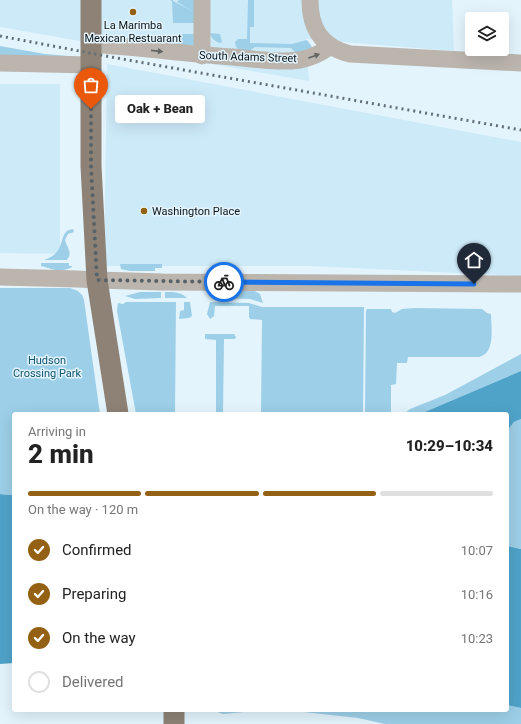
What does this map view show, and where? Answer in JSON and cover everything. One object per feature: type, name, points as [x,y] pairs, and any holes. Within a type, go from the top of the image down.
[{"type":"main road","points":[[90,0],[91,166],[97,280],[118,412]]},
{"type":"main road","points":[[174,712],[174,724]]},
{"type":"street","points":[[202,0],[202,56]]},
{"type":"street","points":[[310,0],[312,22],[318,33],[338,51],[350,54],[521,63]]},
{"type":"street","name":"South Adams Street","points":[[0,63],[91,55],[202,56],[299,60],[322,53],[331,46]]},
{"type":"street","points":[[0,277],[77,278],[169,282],[521,284]]},
{"type":"shaded area","points":[[0,0],[452,0],[454,51],[306,39],[309,81],[0,27]]},
{"type":"shaded area","points":[[107,64],[521,142],[521,276],[311,266],[104,266]]},
{"type":"shaded area","points":[[0,84],[60,84],[60,254],[0,253]]},
{"type":"shaded area","points":[[521,371],[521,419],[514,422],[509,428],[509,412],[425,412]]},
{"type":"shaded area","points":[[0,494],[12,495],[12,663],[0,664]]},
{"type":"shaded area","points":[[509,546],[521,549],[521,708],[509,705]]},
{"type":"green space","points":[[170,0],[173,0],[194,12],[177,2],[179,0],[197,0],[197,23],[173,23],[172,1]]},
{"type":"green space","points":[[248,0],[254,0],[254,27],[250,27],[250,43],[292,44],[307,40],[313,49],[296,53],[291,48],[255,47],[248,52],[237,48],[235,42],[238,39],[247,39]]},
{"type":"green space","points":[[209,33],[220,34],[222,42],[216,42]]},
{"type":"green space","points":[[179,34],[197,34],[195,46],[159,42],[162,35],[168,38]]},
{"type":"green space","points":[[0,46],[45,54],[68,56],[61,58],[0,57]]},
{"type":"green space","points":[[73,229],[74,232],[68,234],[65,240],[70,252],[67,260],[44,260],[57,252],[65,234]]},
{"type":"green space","points":[[41,263],[69,263],[69,266],[72,267],[59,271],[41,266]]},
{"type":"green space","points":[[120,264],[162,264],[162,268],[155,268],[155,271],[130,271],[121,269]]},
{"type":"green space","name":"Hudson Crossing Park","points":[[0,288],[70,288],[78,291],[84,300],[100,412],[12,412],[12,495],[0,494]]},
{"type":"green space","points":[[253,290],[260,294],[263,303],[250,299],[213,298],[225,292]]},
{"type":"green space","points":[[140,292],[161,292],[161,298],[135,299],[125,296]]},
{"type":"green space","points":[[165,292],[180,293],[187,298],[165,298]]},
{"type":"green space","points":[[126,302],[176,302],[175,412],[136,412],[117,311],[118,303],[123,304]]},
{"type":"green space","points":[[184,302],[190,302],[192,316],[189,318],[179,319],[180,311],[184,310]]},
{"type":"green space","points":[[210,302],[249,303],[262,307],[364,307],[363,412],[261,412],[262,320],[250,319],[249,306],[215,306],[214,316],[210,319],[207,314]]},
{"type":"green space","points":[[367,309],[391,309],[392,312],[395,313],[402,309],[482,309],[491,314],[492,332],[490,345],[484,355],[479,357],[408,357],[407,363],[397,363],[396,384],[391,385],[391,412],[365,412],[366,311]]},
{"type":"green space","points":[[205,334],[234,334],[236,337],[235,339],[224,339],[223,412],[216,412],[216,340],[205,339]]},
{"type":"green space","points":[[521,354],[521,371],[425,412],[406,412],[410,409],[445,395]]},
{"type":"green space","points":[[521,419],[521,549],[509,546],[509,428],[514,422]]},
{"type":"green space","points":[[509,705],[521,708],[521,724],[385,724],[358,718],[303,712],[509,712]]},
{"type":"green space","points":[[218,712],[244,712],[223,714]]},
{"type":"railway","points":[[0,36],[521,130]]},
{"type":"way so far","points":[[91,109],[91,166],[97,280],[224,282]]},
{"type":"place","name":"La Marimba Mexican Restuarant","points":[[133,12]]},
{"type":"place","name":"Oak + Bean","points":[[91,109]]},
{"type":"place","name":"Washington Place","points":[[144,211]]},
{"type":"route","points":[[224,282],[474,284]]}]
